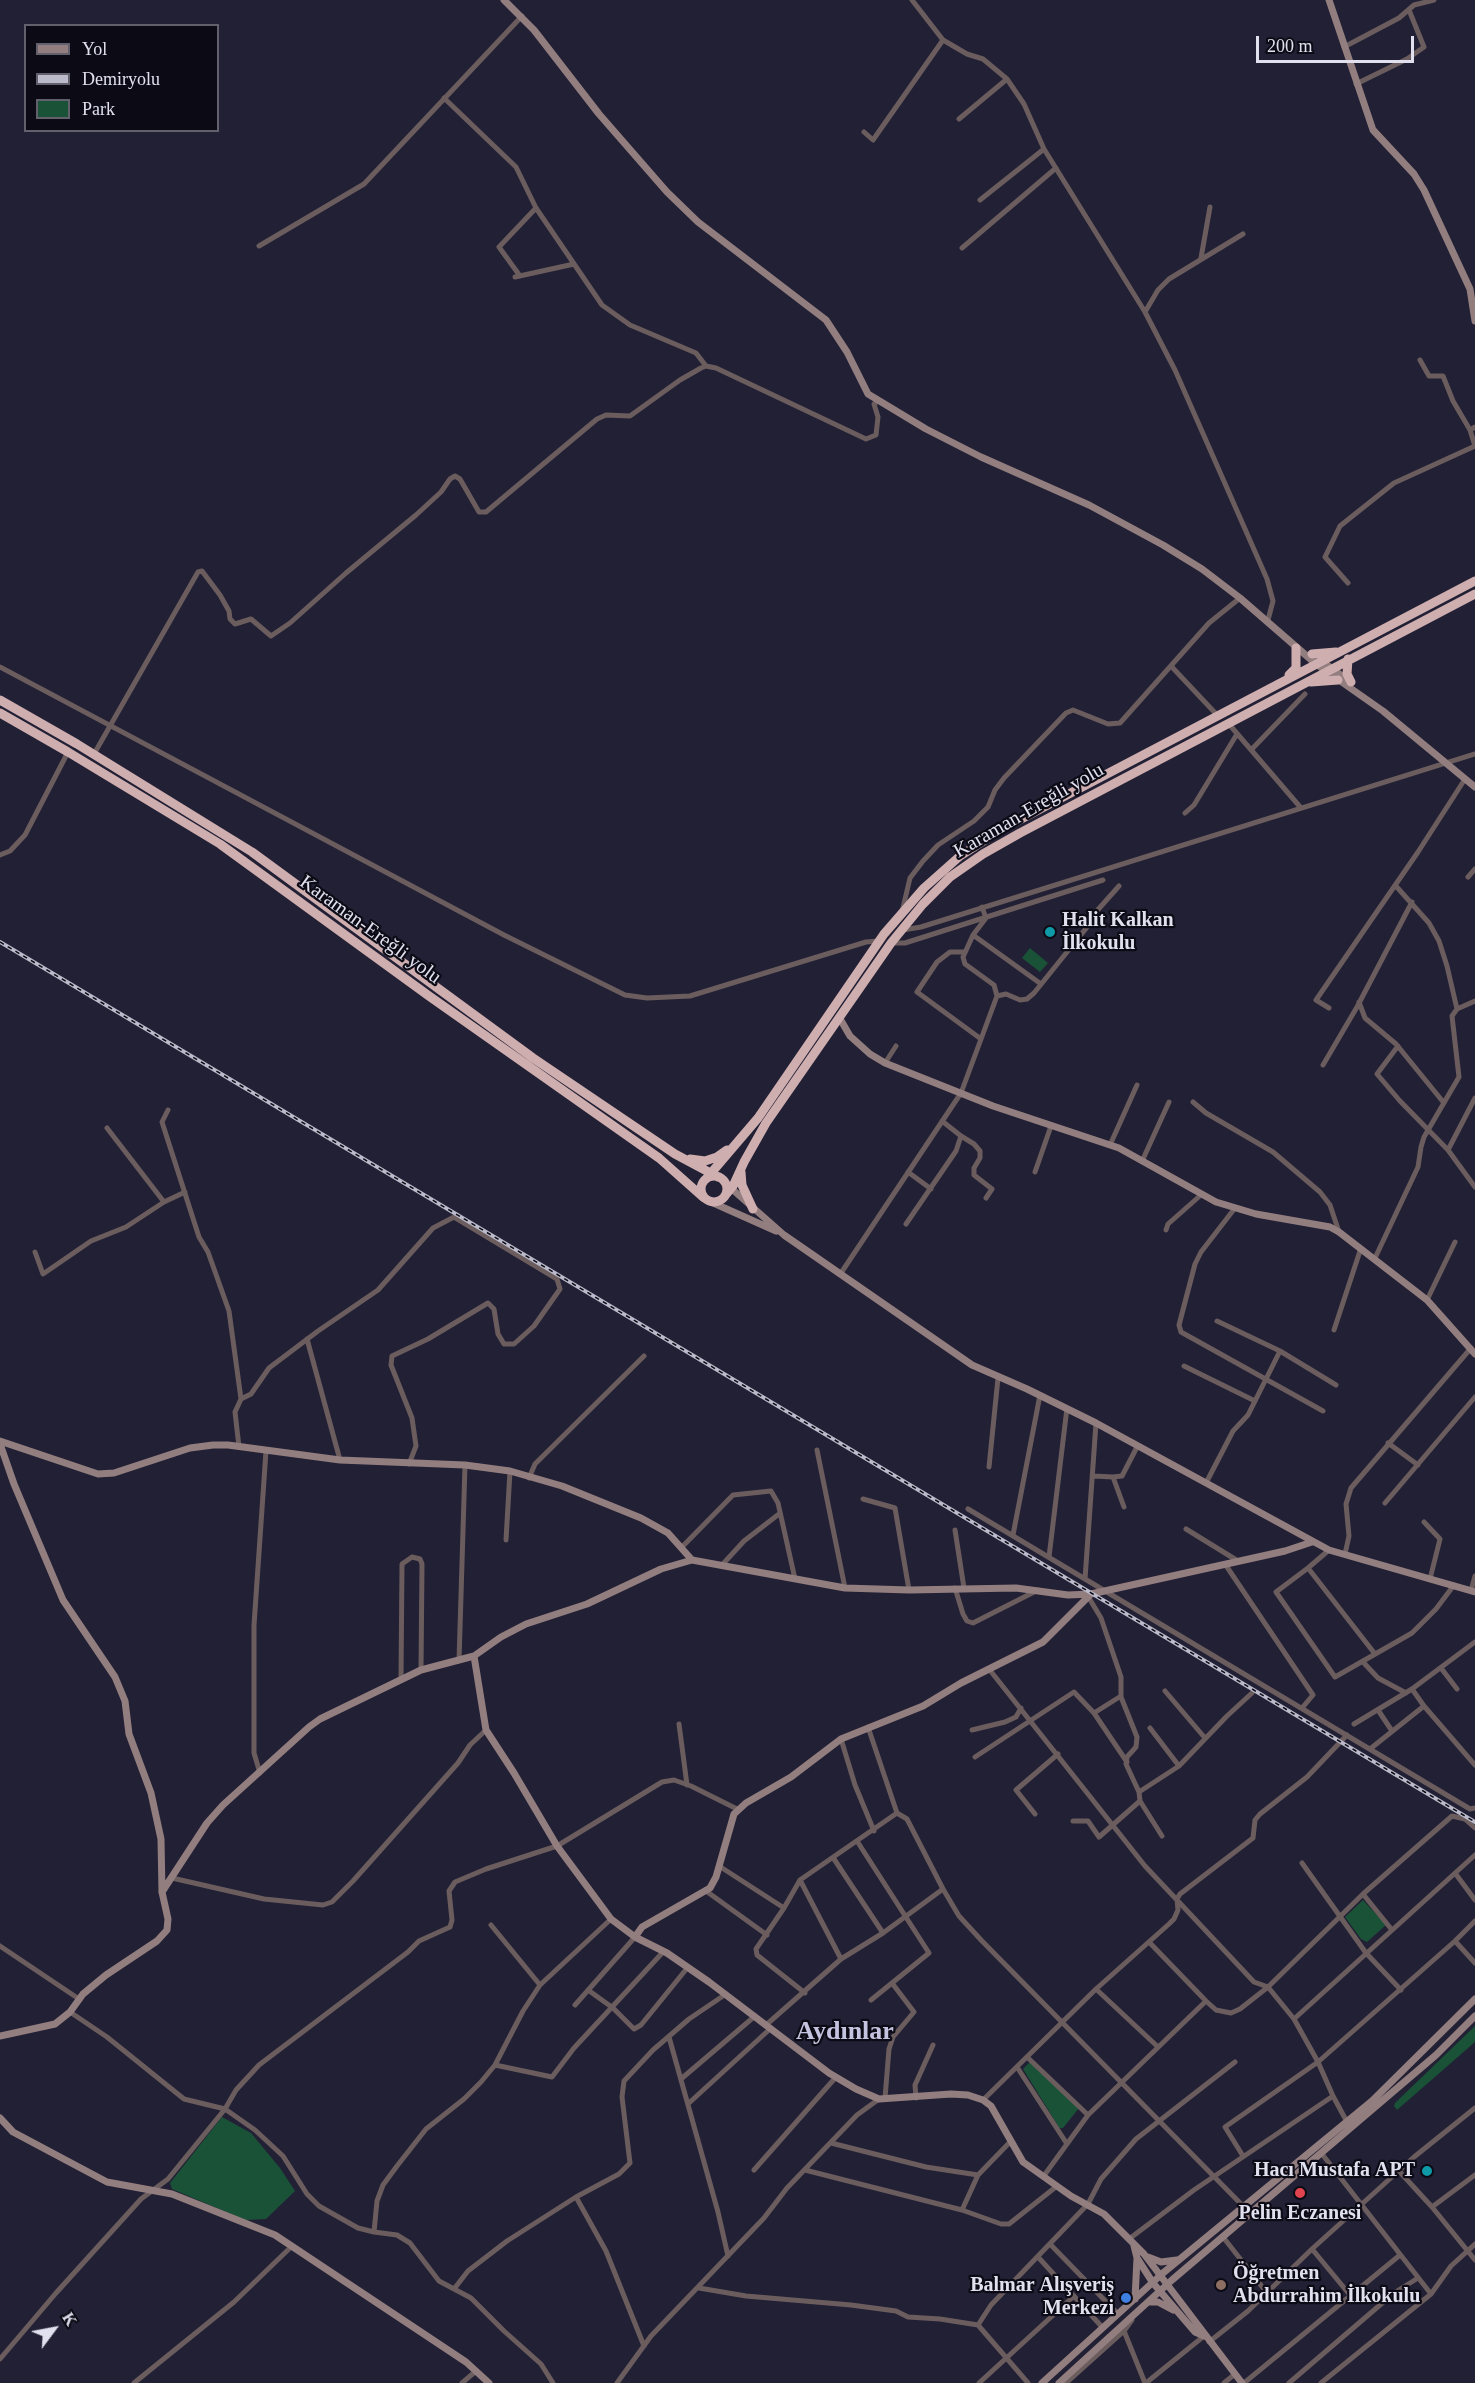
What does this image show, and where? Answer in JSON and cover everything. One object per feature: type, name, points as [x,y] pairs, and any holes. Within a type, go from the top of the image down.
[{"type":"highway","name":"Karaman-Ereğli yolu","points":[[743,1137],[880,941],[924,888],[960,856],[1002,829],[1475,581]]},
{"type":"highway","name":"Karaman-Ereğli yolu","points":[[718,1180],[744,1162],[766,1123],[891,943],[950,877],[983,854],[1302,683],[1475,594]]},
{"type":"highway","points":[[1284,681],[1296,668],[1296,648]]},
{"type":"highway","points":[[1312,654],[1341,652]]},
{"type":"highway","points":[[1348,659],[1347,674],[1353,687]]},
{"type":"highway","points":[[1302,683],[1322,680],[1338,681]]},
{"type":"highway","name":"Karaman-Ereğli yolu","points":[[0,700],[94,754],[281,871],[444,994],[675,1154],[718,1180],[724,1197],[718,1202],[707,1200],[660,1158],[429,996],[220,844],[0,713]]},
{"type":"highway","points":[[707,1200],[701,1188],[718,1180],[743,1137]]},
{"type":"highway","points":[[675,1154],[705,1161],[725,1151],[743,1137]]},
{"type":"highway","points":[[744,1162],[740,1174],[741,1185],[753,1209]]},
{"type":"street","points":[[504,0],[522,16],[598,114],[667,192],[698,222],[826,320],[847,352],[868,394],[981,457],[1089,505],[1202,569],[1268,621],[1296,648],[1353,687],[1475,787]]},
{"type":"street","points":[[912,0],[943,40],[967,54],[983,59],[1007,79],[1024,104],[1044,148],[1145,312],[1175,370],[1267,579],[1273,601],[1268,621]]},
{"type":"street","points":[[1329,0],[1373,130],[1414,174],[1424,190],[1470,288],[1475,321]]},
{"type":"street","points":[[1344,47],[1399,18],[1414,5],[1434,0]]},
{"type":"street","points":[[1356,84],[1407,59],[1424,46],[1409,10]]},
{"type":"street","points":[[259,246],[364,184],[522,16]]},
{"type":"street","points":[[864,132],[873,140],[943,40]]},
{"type":"street","points":[[959,119],[1007,79]]},
{"type":"street","points":[[444,98],[516,167],[536,208],[602,305],[630,325],[696,353],[706,366]]},
{"type":"street","points":[[980,200],[1044,148]]},
{"type":"street","points":[[962,248],[1056,168]]},
{"type":"street","points":[[1201,258],[1210,207]]},
{"type":"street","points":[[536,208],[499,247],[517,276],[574,264]]},
{"type":"street","points":[[1145,312],[1158,290],[1169,279],[1243,234]]},
{"type":"street","points":[[1348,583],[1325,557],[1340,526],[1394,483],[1475,446],[1473,429],[1454,401],[1443,376],[1429,376],[1420,360]]},
{"type":"street","points":[[94,754],[198,572],[202,571],[220,595],[229,611],[230,619],[236,624],[251,619],[271,636],[290,623],[416,515],[441,492],[450,479],[455,476],[460,479],[479,512],[486,512],[597,419],[606,415],[630,416],[694,370],[706,366],[716,368],[866,439],[876,435],[879,423],[874,404],[878,401]]},
{"type":"street","points":[[901,915],[903,898],[910,878],[923,861],[938,845],[974,821],[988,807],[994,790],[1066,713],[1074,710],[1108,724],[1120,723],[1209,623],[1240,598]]},
{"type":"street","points":[[1296,648],[1312,654],[1319,663]]},
{"type":"street","points":[[1171,666],[1218,716]]},
{"type":"street","points":[[0,667],[504,935],[625,995],[647,998],[690,996],[866,942],[880,941]]},
{"type":"street","points":[[1328,670],[1338,681],[1353,687]]},
{"type":"street","points":[[1251,750],[1305,694]]},
{"type":"street","points":[[1228,723],[1301,808]]},
{"type":"street","points":[[1185,813],[1194,805],[1237,734]]},
{"type":"street","points":[[0,855],[10,851],[25,835],[68,752]]},
{"type":"street","points":[[901,930],[921,927],[1475,754]]},
{"type":"street","points":[[1329,1008],[1316,1000],[1465,779]]},
{"type":"street","points":[[1468,877],[1475,869]]},
{"type":"street","points":[[891,943],[905,943],[1103,880]]},
{"type":"street","points":[[1395,885],[1429,923],[1439,941],[1457,1009]]},
{"type":"street","points":[[997,996],[1006,994],[1020,1000],[1027,999],[1119,886]]},
{"type":"street","points":[[1323,1065],[1412,902]]},
{"type":"street","points":[[982,907],[986,918]]},
{"type":"street","points":[[841,1273],[961,1093],[997,996],[994,986],[966,964],[964,952],[986,918]]},
{"type":"street","points":[[973,935],[1041,984]]},
{"type":"street","points":[[964,952],[950,952],[937,962],[917,992],[981,1039]]},
{"type":"street","points":[[1375,1258],[1418,1167],[1421,1146],[1458,1077],[1452,1016],[1457,1009],[1475,1001]]},
{"type":"street","points":[[1359,1002],[1365,1018],[1398,1046],[1444,1102]]},
{"type":"street","points":[[839,1017],[850,1036],[870,1054],[885,1063],[1051,1126],[1110,1145],[1143,1160],[1202,1194],[1235,1208],[1330,1227],[1375,1258],[1427,1300],[1473,1351],[1388,1443],[1351,1488],[1346,1504],[1349,1536],[1346,1554]]},
{"type":"street","points":[[885,1063],[896,1046]]},
{"type":"street","points":[[1398,1046],[1377,1074],[1448,1150],[1475,1187]]},
{"type":"street","points":[[1110,1145],[1137,1085]]},
{"type":"street","points":[[1448,1150],[1475,1098]]},
{"type":"street","points":[[1143,1160],[1169,1102]]},
{"type":"street","points":[[1193,1102],[1210,1116],[1274,1152],[1320,1192],[1330,1205],[1340,1232]]},
{"type":"street","points":[[168,1110],[162,1122],[199,1237],[208,1252],[229,1311],[241,1399],[236,1412],[239,1447]]},
{"type":"street","points":[[942,1121],[980,1151],[974,1175],[992,1189],[986,1198]]},
{"type":"street","points":[[1035,1172],[1051,1126]]},
{"type":"street","points":[[106,1128],[164,1202]]},
{"type":"street","points":[[906,1224],[956,1151],[960,1136]]},
{"type":"street","points":[[908,1172],[931,1189]]},
{"type":"street","points":[[718,1180],[784,1235],[972,1365],[1067,1408],[1329,1550],[1473,1591],[1475,1576]]},
{"type":"street","points":[[35,1252],[43,1274],[91,1241],[126,1227],[164,1202],[185,1192]]},
{"type":"street","points":[[1166,1230],[1168,1224],[1202,1194]]},
{"type":"street","points":[[707,1200],[784,1235]]},
{"type":"street","points":[[1235,1208],[1201,1252],[1179,1325],[1181,1332],[1323,1411]]},
{"type":"street","points":[[241,1399],[251,1394],[269,1368],[378,1290],[433,1228],[454,1217],[557,1279],[560,1289],[534,1326],[514,1344],[504,1344],[498,1334],[494,1308],[488,1303],[428,1339],[392,1356],[391,1365],[412,1418],[416,1446],[409,1464]]},
{"type":"street","points":[[1427,1300],[1455,1242]]},
{"type":"street","points":[[1334,1330],[1361,1248]]},
{"type":"street","points":[[1217,1321],[1280,1351],[1336,1385]]},
{"type":"street","points":[[307,1339],[340,1460]]},
{"type":"street","points":[[1206,1483],[1233,1431],[1248,1415],[1280,1351]]},
{"type":"street","points":[[529,1478],[534,1464],[644,1356]]},
{"type":"street","points":[[1184,1366],[1255,1401]]},
{"type":"street","points":[[989,1467],[998,1377]]},
{"type":"street","points":[[1013,1535],[1040,1395]]},
{"type":"street","points":[[1385,1503],[1475,1397]]},
{"type":"street","points":[[1049,1557],[1067,1408]]},
{"type":"street","points":[[1085,1579],[1096,1424]]},
{"type":"street","points":[[0,2036],[55,2024],[106,1975],[157,1941],[166,1930],[168,1919],[162,1892],[161,1839],[151,1793],[129,1734],[125,1701],[115,1677],[63,1600],[3,1461],[0,1443],[98,1474],[114,1473],[190,1448],[213,1445],[340,1460],[465,1465],[510,1471],[562,1486],[641,1518],[668,1533],[692,1560]]},
{"type":"street","points":[[1388,1443],[1418,1465]]},
{"type":"street","points":[[1094,1476],[1122,1476],[1137,1447]]},
{"type":"street","points":[[817,1450],[845,1588]]},
{"type":"street","points":[[260,1773],[254,1753],[254,1625],[266,1451]]},
{"type":"street","points":[[459,1661],[465,1465]]},
{"type":"street","points":[[506,1540],[510,1471]]},
{"type":"street","points":[[1113,1477],[1124,1507]]},
{"type":"street","points":[[682,1547],[733,1495],[771,1491],[778,1503],[795,1579]]},
{"type":"street","points":[[863,1499],[895,1508],[909,1590]]},
{"type":"street","points":[[968,1509],[1470,1809],[1475,1808]]},
{"type":"street","points":[[722,1565],[744,1541],[779,1515]]},
{"type":"street","points":[[1424,1522],[1440,1539],[1430,1579]]},
{"type":"street","points":[[1186,1529],[1238,1561]]},
{"type":"street","points":[[956,1530],[964,1588]]},
{"type":"street","points":[[575,2005],[642,1927],[710,1888],[716,1877],[734,1814],[746,1803],[791,1777],[841,1739],[923,1706],[1043,1642],[1071,1611],[1090,1596],[1106,1590],[1285,1551],[1312,1542]]},
{"type":"street","points":[[1329,1550],[1276,1592],[1335,1677],[1412,1633],[1436,1609],[1454,1585]]},
{"type":"street","points":[[401,1679],[402,1564],[412,1557],[420,1559],[422,1564],[421,1670]]},
{"type":"street","points":[[162,1892],[207,1823],[320,1719],[421,1670],[474,1656],[501,1637],[526,1624],[588,1604],[661,1569],[692,1560],[845,1588],[909,1590],[1016,1588],[1090,1596]]},
{"type":"street","points":[[1225,1564],[1313,1695],[1302,1708]]},
{"type":"street","points":[[1308,1568],[1375,1654]]},
{"type":"street","points":[[955,1588],[963,1614],[967,1621],[973,1623],[1031,1596],[1038,1590]]},
{"type":"street","points":[[1090,1596],[1101,1618],[1118,1667],[1121,1677],[1121,1696],[1137,1737],[1136,1747],[1127,1757],[1127,1762]]},
{"type":"street","points":[[1354,1724],[1412,1689],[1475,1642]]},
{"type":"street","points":[[474,1656],[486,1730],[557,1846],[611,1919],[688,1967],[836,2077],[856,2089],[882,2098],[916,2098],[951,2094],[968,2095],[983,2100],[991,2106],[1023,2162],[1057,2186],[1104,2214],[1134,2246],[1153,2283],[1195,2332],[1207,2339]]},
{"type":"street","points":[[1364,1662],[1378,1678],[1406,1693]]},
{"type":"street","points":[[1441,1668],[1457,1689]]},
{"type":"street","points":[[989,1669],[1145,1866],[1254,1982],[1268,1987],[1294,2019],[1347,2122]]},
{"type":"street","points":[[1412,1689],[1475,1765]]},
{"type":"street","points":[[1166,1691],[1205,1738]]},
{"type":"street","points":[[975,1757],[1074,1692],[1095,1713],[1127,1762],[1139,1792],[1140,1801],[1162,1836]]},
{"type":"street","points":[[1139,1792],[1179,1766],[1252,1694]]},
{"type":"street","points":[[1095,1713],[1121,1696]]},
{"type":"street","points":[[1370,1749],[1424,1706]]},
{"type":"street","points":[[972,1730],[1005,1722],[1016,1717],[1021,1708]]},
{"type":"street","points":[[1378,1710],[1392,1731]]},
{"type":"street","points":[[679,1724],[687,1785]]},
{"type":"street","points":[[868,1727],[897,1813],[907,1819],[959,1916],[1244,2207]]},
{"type":"street","points":[[1150,1728],[1179,1766]]},
{"type":"street","points":[[172,1878],[264,1899],[323,1905],[332,1902],[458,1763],[470,1745],[486,1730]]},
{"type":"street","points":[[983,2100],[1096,1989],[1174,1919],[1178,1910],[1177,1899],[1185,1890],[1253,1838],[1256,1820],[1260,1814],[1306,1777],[1347,1735]]},
{"type":"street","points":[[841,1739],[855,1785],[874,1831]]},
{"type":"street","points":[[1035,1814],[1016,1790],[1058,1754]]},
{"type":"street","points":[[0,2359],[141,2199],[168,2179],[225,2109],[236,2090],[259,2065],[408,1952],[419,1941],[450,1927],[452,1920],[449,1891],[455,1882],[486,1869],[557,1846],[662,1782],[674,1780],[739,1810]]},
{"type":"street","points":[[1073,1821],[1088,1821],[1099,1837],[1140,1801]]},
{"type":"street","points":[[805,1993],[757,1954],[756,1949],[800,1880],[834,1859],[897,1813]]},
{"type":"street","points":[[1149,1942],[1216,2010],[1232,2013],[1268,1987],[1363,1894],[1452,1816],[1465,1819],[1475,1828]]},
{"type":"street","points":[[857,1841],[929,1953],[871,2000]]},
{"type":"street","points":[[1294,2019],[1475,1855]]},
{"type":"street","points":[[834,1859],[883,1933]]},
{"type":"street","points":[[1302,1863],[1366,1953],[1401,1990]]},
{"type":"street","points":[[719,1866],[784,1908]]},
{"type":"street","points":[[1455,1873],[1475,1900]]},
{"type":"street","points":[[800,1880],[841,1959]]},
{"type":"street","points":[[689,2103],[841,1959],[883,1933],[943,1889]]},
{"type":"street","points":[[706,1891],[766,1935]]},
{"type":"street","points":[[1363,1894],[1392,1930]]},
{"type":"street","points":[[374,2232],[377,2201],[382,2185],[426,2129],[464,2099],[495,2065],[523,2011],[540,1985],[611,1919]]},
{"type":"street","points":[[1242,2156],[1225,2127],[1318,2062],[1401,1990],[1475,1921]]},
{"type":"street","points":[[491,1925],[540,1985]]},
{"type":"street","points":[[1455,1941],[1475,1963]]},
{"type":"street","points":[[0,1946],[79,1999]]},
{"type":"street","points":[[495,2065],[552,2077],[574,2048],[664,1951]]},
{"type":"street","points":[[588,1990],[613,2008],[634,2029],[641,2025],[688,1967]]},
{"type":"street","points":[[617,2383],[651,2336],[764,2218],[787,2188],[857,2115],[882,2098],[889,2049],[893,2037],[914,2012],[892,1983]]},
{"type":"street","points":[[1096,1989],[1158,2047]]},
{"type":"street","points":[[454,2289],[468,2271],[507,2241],[576,2197],[619,2174],[630,2163],[622,2097],[624,2081],[689,2019],[726,1994]]},
{"type":"street","points":[[1042,2383],[1161,2276],[1372,2101],[1475,1999]]},
{"type":"street","points":[[1043,2177],[1088,2115],[1206,2001]]},
{"type":"street","points":[[70,2012],[107,2037],[184,2099],[225,2109],[255,2130],[284,2156],[307,2194],[319,2206],[358,2228],[398,2235],[410,2243],[439,2280],[471,2298],[541,2364],[553,2383]]},
{"type":"street","points":[[681,2079],[755,2016]]},
{"type":"street","points":[[1059,2383],[1174,2278],[1436,2055],[1475,2016]]},
{"type":"street","points":[[669,2037],[689,2103],[728,2256]]},
{"type":"street","points":[[916,2098],[915,2085],[933,2045]]},
{"type":"street","points":[[1027,2056],[1088,2115]]},
{"type":"street","points":[[978,2325],[991,2305],[1088,2204],[1101,2179],[1136,2139],[1235,2062]]},
{"type":"street","points":[[1017,2067],[1067,2144]]},
{"type":"street","points":[[754,2170],[836,2077]]},
{"type":"street","points":[[1129,2239],[1242,2156],[1333,2096]]},
{"type":"street","points":[[1124,2331],[1146,2383],[1248,2311],[1312,2249],[1475,2108]]},
{"type":"street","points":[[0,2118],[13,2132],[107,2182],[172,2194],[275,2235],[447,2349],[489,2383]]},
{"type":"street","points":[[962,2210],[978,2175],[1011,2141]]},
{"type":"street","points":[[831,2144],[926,2167],[978,2175]]},
{"type":"street","points":[[1322,2154],[1431,2294]]},
{"type":"street","points":[[805,2170],[962,2210],[1001,2224],[1009,2224],[1057,2186]]},
{"type":"street","points":[[1400,2171],[1475,2260]]},
{"type":"street","points":[[1432,2207],[1475,2175]]},
{"type":"street","points":[[576,2197],[606,2251],[644,2346]]},
{"type":"street","points":[[1223,2237],[1267,2293]]},
{"type":"street","points":[[1050,2244],[1118,2314]]},
{"type":"street","points":[[1321,2383],[1431,2294],[1451,2266],[1475,2244]]},
{"type":"street","points":[[134,2383],[234,2302],[292,2246]]},
{"type":"street","points":[[1312,2249],[1350,2295]]},
{"type":"street","points":[[1140,2256],[1168,2284],[1207,2339],[1243,2383],[1400,2255]]},
{"type":"street","points":[[1140,2256],[1161,2262],[1180,2260]]},
{"type":"street","points":[[1135,2299],[1140,2256]]},
{"type":"street","points":[[1038,2257],[1103,2328]]},
{"type":"street","points":[[1174,2278],[1179,2300]]},
{"type":"street","points":[[1289,2383],[1394,2293],[1418,2278]]},
{"type":"street","points":[[699,2288],[746,2296],[851,2305],[896,2311],[908,2317],[978,2325],[1028,2383]]},
{"type":"street","points":[[979,2383],[1074,2296]]},
{"type":"street","points":[[1148,2302],[1158,2302],[1183,2318]]},
{"type":"street","points":[[1066,2383],[1124,2331],[1138,2311]]},
{"type":"street","points":[[462,2383],[476,2371]]},
{"type":"street","points":[[1224,2383],[1234,2374]]},
{"type":"green space","points":[[1030,948],[1048,963],[1040,972],[1022,958]]},
{"type":"green space","points":[[1363,1900],[1386,1925],[1367,1942],[1361,1939],[1345,1917]]},
{"type":"green space","points":[[1475,2026],[1475,2042],[1397,2110],[1395,2103]]},
{"type":"green space","points":[[1031,2061],[1079,2108],[1063,2128],[1059,2128],[1023,2069]]},
{"type":"green space","points":[[222,2117],[251,2133],[280,2168],[295,2191],[266,2219],[245,2220],[172,2189],[170,2183]]},
{"type":"railway","points":[[0,942],[1475,1822]]},
{"type":"place","name":"Halit Kalkan İlkokulu","points":[[1050,932]]},
{"type":"place","name":"Hacı Mustafa APT","points":[[1427,2171]]},
{"type":"place","name":"Pelin Eczanesi","points":[[1300,2193]]},
{"type":"place","name":"Öğretmen Abdurrahim İlkokulu","points":[[1221,2285]]},
{"type":"place","name":"Balmar Alışveriş Merkezi","points":[[1126,2298]]},
{"type":"district","name":"Aydınlar","points":[[845,2032]]}]
